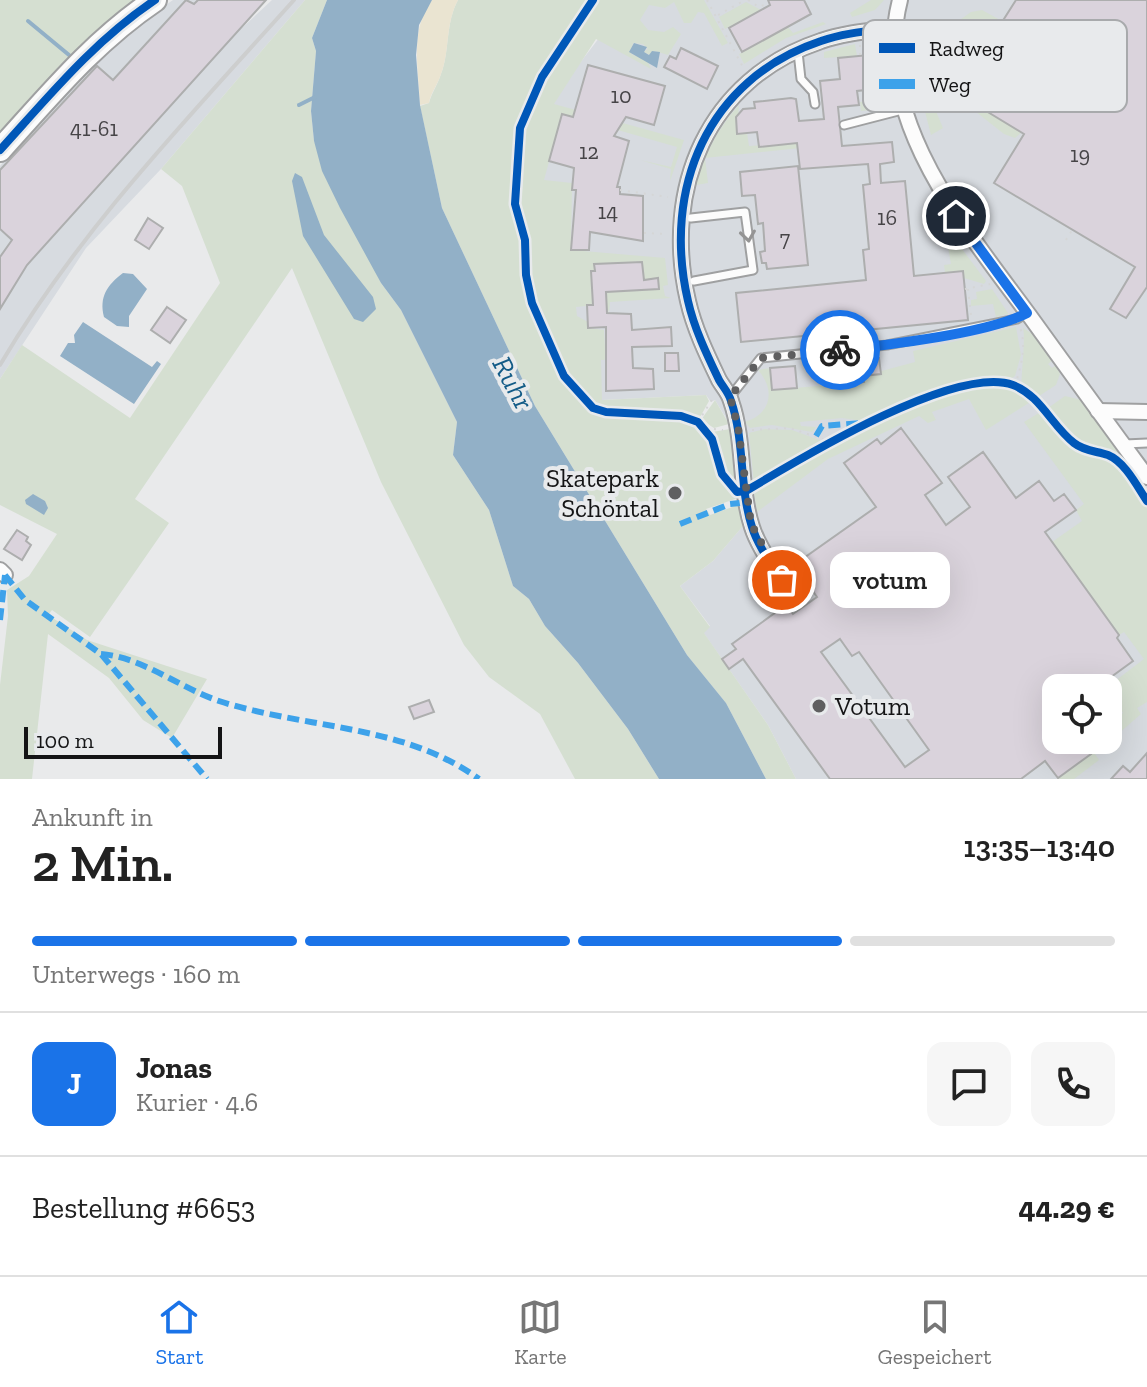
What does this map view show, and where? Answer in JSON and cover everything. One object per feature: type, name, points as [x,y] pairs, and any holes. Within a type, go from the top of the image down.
[{"type":"main road","points":[[0,150],[75,66],[113,31],[155,0]]},
{"type":"street","points":[[895,20],[900,0]]},
{"type":"street","points":[[782,580],[751,524],[738,427],[727,393],[688,303],[680,264],[683,196],[699,149],[718,115],[750,81],[798,50],[830,38],[863,33]]},
{"type":"street","points":[[907,112],[934,166],[1022,316],[1097,401],[1122,444],[1147,477]]},
{"type":"street","points":[[1097,401],[1147,412]]},
{"type":"lane","points":[[798,50],[801,79],[813,92],[815,104]]},
{"type":"lane","points":[[844,125],[894,112]]},
{"type":"lane","points":[[691,218],[745,212],[753,270],[694,281]]},
{"type":"lane","points":[[727,393],[761,358],[887,345],[1022,316]]},
{"type":"lane","points":[[1122,444],[1147,443]]},
{"type":"path","points":[[707,0],[750,81]]},
{"type":"path","points":[[716,16],[747,0],[759,7],[769,3]]},
{"type":"path","points":[[620,190],[668,197]]},
{"type":"path","points":[[1066,240],[1072,230]]},
{"type":"path","points":[[644,233],[680,234]]},
{"type":"path","points":[[972,329],[967,289],[984,288],[1001,278]]},
{"type":"path","points":[[1015,386],[1024,340],[1022,316]]},
{"type":"path","points":[[698,422],[710,400],[727,393]]},
{"type":"path","points":[[706,428],[724,430],[738,427],[750,431],[761,427],[790,428],[828,441]]},
{"type":"shaded area","points":[[173,0],[266,0],[242,28],[272,0],[305,0],[161,169],[86,248],[0,379],[0,166],[47,107],[126,33]]},
{"type":"shaded area","points":[[628,0],[1147,0],[1147,779],[796,779],[768,725],[703,632],[710,626],[680,586],[713,561],[743,526],[738,500],[736,446],[726,418],[715,400],[711,402],[706,395],[602,400],[537,213],[553,105],[567,80]]},
{"type":"green space","points":[[0,0],[146,0],[0,147]]},
{"type":"green space","points":[[305,0],[327,0],[312,38],[316,51],[311,111],[314,141],[381,283],[401,310],[457,422],[453,455],[489,510],[513,586],[529,599],[545,626],[578,663],[628,729],[659,779],[575,779],[540,714],[489,677],[464,645],[381,482],[292,268],[135,499],[169,523],[90,637],[52,610],[48,615],[87,640],[207,679],[172,738],[143,720],[109,678],[48,634],[32,779],[0,779],[0,685],[8,616],[7,590],[29,576],[57,534],[0,505],[0,379],[22,345],[130,418],[220,283],[182,186],[161,169]]},
{"type":"green space","points":[[458,0],[704,0],[728,43],[722,46],[704,13],[698,12],[691,23],[684,23],[674,2],[665,8],[649,5],[640,20],[648,30],[664,32],[673,27],[681,34],[668,55],[655,51],[650,55],[643,52],[648,49],[643,44],[633,43],[631,54],[647,60],[651,69],[596,39],[554,104],[684,140],[670,181],[671,169],[640,160],[671,167],[677,147],[562,114],[544,180],[572,183],[571,250],[665,258],[668,285],[663,286],[665,296],[671,298],[610,302],[609,313],[606,304],[576,307],[577,316],[588,322],[588,328],[604,330],[605,346],[615,346],[618,359],[601,360],[602,400],[706,395],[709,401],[699,419],[678,411],[596,406],[563,367],[529,278],[528,232],[518,200],[521,144],[532,108],[578,25],[574,21],[538,76],[525,104],[512,155],[511,200],[522,236],[524,286],[554,364],[580,402],[596,414],[667,417],[690,422],[700,428],[711,447],[722,481],[738,498],[706,509],[710,515],[738,505],[743,526],[713,561],[680,586],[710,627],[704,633],[768,725],[796,779],[766,779],[726,703],[687,655],[535,406],[442,208],[420,106],[429,103],[440,78],[451,18]]},
{"type":"green space","points":[[871,0],[884,0],[875,10],[852,17],[850,13]]},
{"type":"green space","points":[[746,2],[761,10],[725,29],[719,17]]},
{"type":"green space","points":[[982,10],[1000,20],[960,20],[971,12]]},
{"type":"green space","points":[[823,22],[826,24],[786,38],[744,64],[739,54],[788,27],[793,33]]},
{"type":"green space","points":[[855,44],[857,56],[824,58],[824,52]]},
{"type":"green space","points":[[739,105],[737,133],[747,133],[749,146],[795,143],[792,117],[801,148],[705,158],[718,133]]},
{"type":"green space","points":[[925,112],[936,112],[943,128],[931,135]]},
{"type":"green space","points":[[976,112],[991,112],[1022,132],[1015,138],[1004,134]]},
{"type":"green space","points":[[705,159],[708,183],[696,185],[699,174]]},
{"type":"green space","points":[[944,225],[986,281],[984,284],[964,278],[963,271],[945,273],[944,265],[951,264]]},
{"type":"green space","points":[[992,289],[1008,314],[996,317],[993,304],[971,306],[971,300],[977,299],[976,292]]},
{"type":"green space","points":[[1016,327],[1021,355],[1015,376],[1009,380],[975,380],[946,388],[863,421],[842,418],[800,422],[801,426],[816,427],[812,432],[772,425],[750,428],[745,422],[761,413],[768,400],[767,385],[758,370],[770,368],[772,390],[863,382],[863,376],[915,362],[913,351]]},
{"type":"green space","points":[[1023,328],[1036,336],[1053,360],[1048,364],[1052,368],[1056,365],[1060,374],[1056,385],[1039,396],[1022,386]]},
{"type":"green space","points":[[993,385],[1014,390],[1032,401],[986,430],[969,399],[932,412],[936,420],[928,423],[919,416],[828,459],[757,512],[754,494],[838,441],[898,412]]},
{"type":"green space","points":[[1065,396],[1082,400],[1128,464],[1110,452],[1073,437],[1060,426],[1048,408]]},
{"type":"green space","points":[[715,400],[729,424],[714,428],[701,420]]},
{"type":"green space","points":[[1042,411],[1074,447],[1114,462],[1147,507],[1147,702],[1137,708],[1141,714],[1122,731],[1122,676],[1144,659],[1124,632],[1119,635],[1052,542],[1082,521],[1076,510],[1084,504],[1024,422]]},
{"type":"green space","points":[[730,429],[736,446],[737,487],[729,482],[712,432]]},
{"type":"green space","points":[[765,429],[792,430],[822,441],[754,485],[749,433]]},
{"type":"green space","points":[[1086,754],[1095,754],[1099,760],[1074,779],[1057,779]]},
{"type":"sand","points":[[432,0],[458,0],[451,18],[440,78],[429,103],[420,105],[418,37],[420,24]]},
{"type":"water","name":"Ruhr","points":[[327,0],[432,0],[419,25],[416,55],[420,105],[442,208],[535,406],[687,655],[726,703],[766,779],[659,779],[628,729],[578,663],[545,626],[529,599],[513,586],[489,510],[453,455],[457,422],[401,310],[381,283],[322,171],[314,141],[311,111],[316,51],[312,38]]},
{"type":"water","points":[[634,43],[647,47],[644,52],[649,55],[652,51],[660,52],[657,68],[629,52]]},
{"type":"water","points":[[295,173],[302,177],[324,235],[373,297],[376,309],[363,322],[354,319],[303,236],[292,181]]},
{"type":"water","points":[[123,273],[133,274],[147,289],[129,316],[129,327],[117,326],[104,317],[103,310],[106,292]]},
{"type":"water","points":[[83,322],[152,367],[157,361],[161,364],[134,404],[60,356],[68,343],[75,343],[74,335]]},
{"type":"water","points":[[33,494],[45,501],[48,508],[44,515],[26,504],[25,500]]},
{"type":"building","points":[[186,0],[194,4],[198,0],[266,0],[27,265],[0,309],[0,257],[12,240],[0,229],[0,170],[97,66],[113,80]]},
{"type":"building","points":[[768,0],[804,0],[811,14],[742,52],[729,28],[770,5]]},
{"type":"building","points":[[1016,0],[1147,0],[1147,287],[1126,318],[1110,309],[1135,267],[994,183],[1024,134],[988,112],[1127,112],[1127,20],[1003,20]]},
{"type":"building","points":[[681,48],[718,66],[707,89],[664,67],[670,56],[676,59]]},
{"type":"building","points":[[863,56],[863,90],[857,91],[859,105],[838,107],[842,146],[892,142],[894,162],[880,164],[881,183],[905,181],[914,276],[963,271],[968,320],[741,342],[736,293],[866,280],[863,250],[869,249],[863,185],[870,184],[868,164],[800,169],[797,143],[759,147],[757,132],[737,134],[736,117],[743,109],[755,108],[754,102],[796,99],[799,121],[824,119],[820,81],[840,79],[838,58]]},
{"type":"building","points":[[588,65],[665,86],[654,125],[626,117],[614,136],[629,141],[617,187],[620,187],[620,194],[643,196],[643,241],[590,232],[589,250],[571,250],[576,190],[572,190],[574,168],[549,161],[562,114],[573,117]]},
{"type":"building","points":[[798,166],[808,265],[767,269],[760,252],[765,251],[763,223],[758,224],[755,195],[742,196],[740,172]]},
{"type":"building","points":[[148,218],[163,228],[149,249],[135,240]]},
{"type":"building","points":[[642,262],[644,280],[658,278],[659,289],[606,292],[607,313],[631,314],[632,330],[671,327],[672,346],[632,347],[633,368],[653,369],[654,389],[606,391],[606,327],[588,328],[587,305],[593,305],[591,271],[595,271],[594,264]]},
{"type":"building","points":[[167,307],[186,320],[170,343],[151,330]]},
{"type":"building","points":[[665,353],[678,353],[679,371],[665,371]]},
{"type":"building","points":[[879,358],[881,374],[863,376],[864,382],[839,385],[837,363]]},
{"type":"building","points":[[795,366],[797,388],[772,390],[770,368]]},
{"type":"building","points":[[901,428],[942,483],[925,495],[946,525],[970,507],[948,477],[983,452],[1016,498],[1039,481],[1054,501],[1064,494],[1076,510],[1045,532],[1119,635],[1117,638],[1133,661],[1115,674],[1042,674],[1042,754],[1091,754],[1058,778],[1045,761],[1021,779],[830,779],[743,659],[729,669],[722,659],[736,649],[732,644],[786,605],[793,614],[817,597],[794,565],[876,507],[844,463],[877,439],[881,444]],"holes":[[[840,639],[852,656],[859,652],[929,750],[905,767],[821,652]]]},
{"type":"building","points":[[17,530],[28,537],[26,541],[31,545],[22,560],[4,549]]},
{"type":"building","points":[[429,700],[434,712],[414,719],[409,707]]},
{"type":"building","points":[[1147,753],[1147,779],[1111,779],[1123,766],[1130,772]]},
{"type":"waterway","points":[[28,21],[69,55]]},
{"type":"waterway","points":[[299,105],[315,97]]},
{"type":"railway","points":[[0,365],[31,315],[100,221],[294,0]]},
{"type":"marked path","points":[[816,436],[822,426],[861,423]]},
{"type":"marked path","points":[[680,524],[730,504],[748,502]]},
{"type":"marked path","points":[[5,575],[25,600],[101,654],[207,779]]},
{"type":"marked path","points":[[0,620],[5,575]]},
{"type":"marked path","points":[[101,654],[131,661],[219,701],[353,730],[419,748],[450,761],[479,779]]},
{"type":"cycle path","points":[[0,150],[92,51],[155,0]]},
{"type":"cycle path","points":[[593,0],[542,77],[520,128],[515,204],[525,240],[526,275],[532,303],[564,376],[593,408],[606,412],[681,416],[698,422],[712,439],[722,474],[737,492],[746,491],[838,438],[917,401],[954,388],[987,382],[1013,385],[1031,396],[1074,443],[1108,455],[1120,463],[1147,501]]},
{"type":"cycle path","points":[[782,580],[761,548],[752,527],[735,416],[729,395],[701,341],[688,301],[682,259],[682,218],[689,180],[702,143],[722,110],[748,82],[781,58],[821,41],[863,32]]},
{"type":"way so far","points":[[782,580],[761,548],[751,524],[738,427],[730,397],[750,367],[761,358],[840,350]]},
{"type":"place","name":"Skatepark Schöntal","points":[[675,493]]},
{"type":"place","name":"votum","points":[[782,580]]},
{"type":"place","name":"Votum","points":[[819,706]]},
{"type":"route","points":[[840,350],[887,345],[970,329],[1017,319],[1027,313],[956,216]]}]
